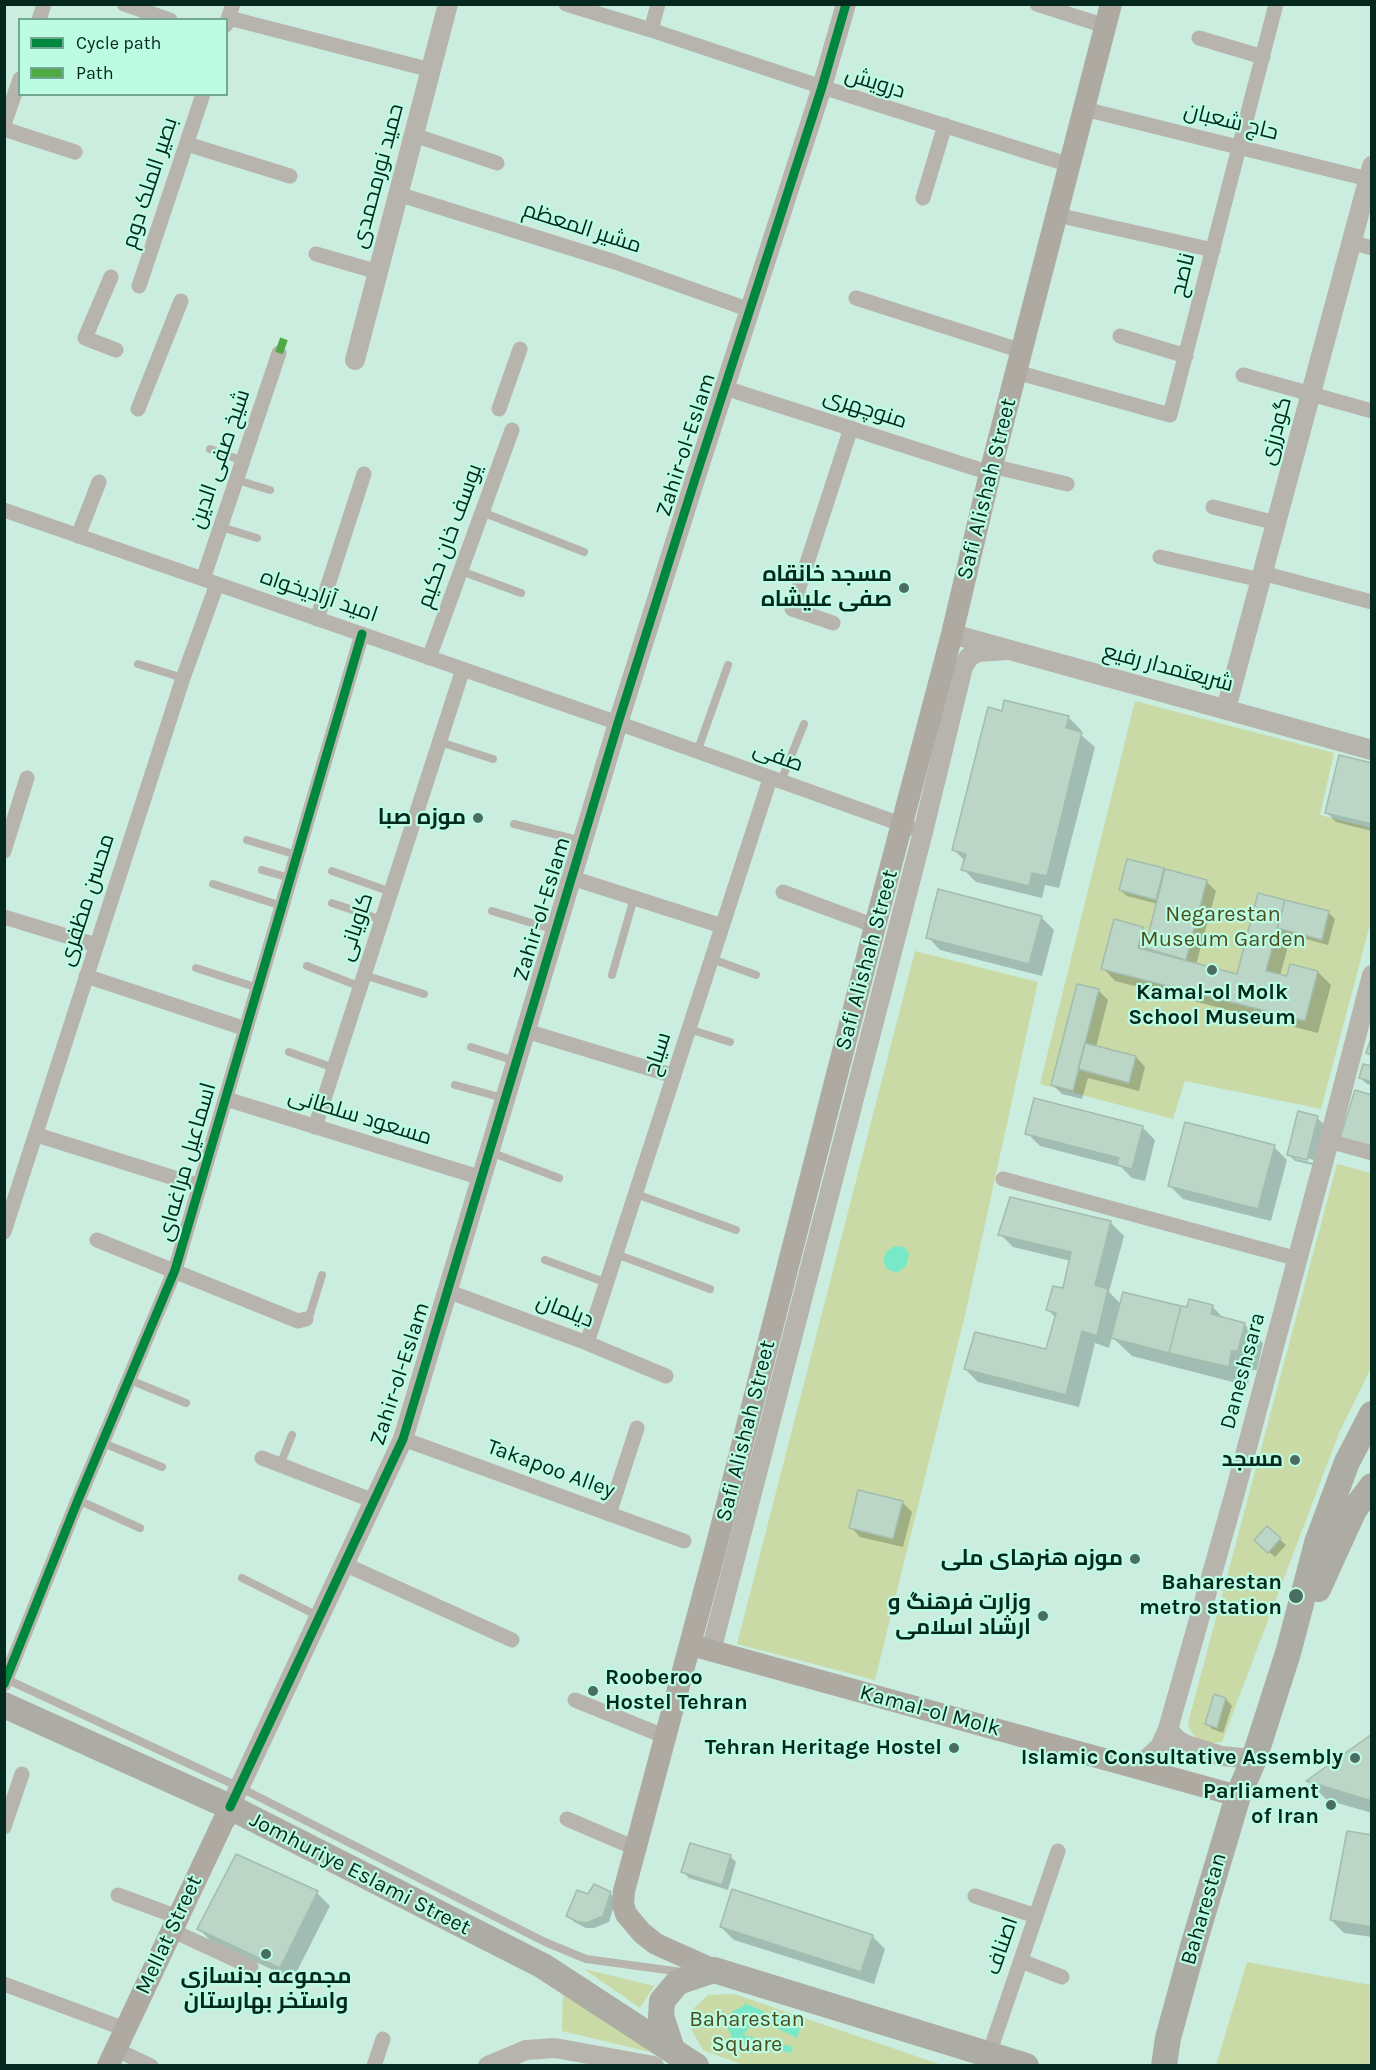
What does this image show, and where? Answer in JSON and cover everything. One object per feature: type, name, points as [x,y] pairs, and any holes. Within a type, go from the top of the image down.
[{"type":"main road","name":"Safi Alishah Street","points":[[706,1972],[656,1944],[642,1933],[626,1914],[623,1904],[624,1892],[666,1737],[701,1648],[875,926],[913,828],[952,634],[991,470],[1108,15]]},
{"type":"main road","name":"Baharestan","points":[[1164,2066],[1168,2038],[1194,1943],[1238,1796],[1254,1759],[1288,1653],[1317,1543],[1347,1462],[1371,1414]]},
{"type":"main road","name":"Baharestan","points":[[1288,1653],[1354,1510],[1371,1486]]},
{"type":"main road","name":"Kamal-ol Molk","points":[[701,1648],[1238,1796]]},
{"type":"main road","name":"Jomhuriye Eslami Street","points":[[4,1705],[235,1802],[543,1966],[663,2057]]},
{"type":"main road","name":"Mellat Street","points":[[116,2048],[223,1822],[235,1802]]},
{"type":"main road","points":[[696,2066],[663,2057],[662,2001],[678,1982],[706,1972],[1026,2066]]},
{"type":"street","points":[[124,4],[164,18]]},
{"type":"street","name":"حمید نورمحمدی","points":[[355,360],[448,4]]},
{"type":"street","name":"درویش","points":[[566,4],[1070,165]]},
{"type":"street","points":[[651,30],[658,4]]},
{"type":"street","name":"Zahir-ol-Eslam","points":[[235,1802],[403,1439],[618,723],[822,87],[846,4]]},
{"type":"street","points":[[1037,4],[1108,15]]},
{"type":"street","name":"ناصح","points":[[1019,361],[1170,415],[1276,4]]},
{"type":"street","points":[[230,16],[431,70]]},
{"type":"street","points":[[1199,38],[1263,57]]},
{"type":"street","points":[[4,124],[18,85]]},
{"type":"street","name":"بصیر الملک دوم","points":[[140,286],[202,96]]},
{"type":"street","name":"حاج شعبان","points":[[1084,109],[1240,147],[1370,175]]},
{"type":"street","points":[[923,198],[945,125]]},
{"type":"street","points":[[4,129],[75,152]]},
{"type":"street","points":[[414,135],[497,163]]},
{"type":"street","points":[[187,144],[290,176]]},
{"type":"street","name":"گودرزی","points":[[1226,709],[1370,175]]},
{"type":"street","name":"مشیر المعظم","points":[[398,194],[615,262],[750,310]]},
{"type":"street","points":[[1057,215],[1213,250]]},
{"type":"street","points":[[1351,242],[1371,248]]},
{"type":"street","points":[[316,254],[378,272]]},
{"type":"street","points":[[111,277],[85,338],[117,350]]},
{"type":"street","points":[[856,298],[1019,361]]},
{"type":"street","points":[[138,408],[181,301]]},
{"type":"street","points":[[1120,336],[1186,356]]},
{"type":"street","points":[[499,409],[520,349]]},
{"type":"street","name":"شیخ صفی الدین","points":[[210,582],[221,526],[279,353]]},
{"type":"street","points":[[1243,375],[1371,411]]},
{"type":"street","name":"منوچهری","points":[[725,388],[991,470],[1067,484]]},
{"type":"street","points":[[833,623],[792,609],[851,428]]},
{"type":"street","name":"یوسف خان حکیم","points":[[429,658],[512,430]]},
{"type":"street","points":[[317,619],[364,474]]},
{"type":"street","points":[[78,536],[99,482]]},
{"type":"street","points":[[1213,507],[1276,523]]},
{"type":"street","name":"امید آزادیخواه","points":[[4,510],[618,723]]},
{"type":"street","points":[[1160,557],[1262,576],[1371,602]]},
{"type":"street","name":"محسن مظفری","points":[[5,1229],[183,678],[210,582]]},
{"type":"street","name":"اسماعیل مراغه‌ای","points":[[5,1680],[175,1270],[362,634]]},
{"type":"street","name":"شریعتمدار رفیع","points":[[952,634],[1371,750]]},
{"type":"street","name":"Safi Alishah Street","points":[[701,1648],[913,828],[966,662],[969,657],[978,652],[1007,650]]},
{"type":"street","name":"کاویانی","points":[[315,1127],[463,669]]},
{"type":"street","name":"صفی","points":[[618,723],[913,828]]},
{"type":"street","points":[[4,851],[27,778]]},
{"type":"street","name":"سیاح","points":[[587,1343],[723,926],[776,780]]},
{"type":"street","points":[[572,878],[723,926]]},
{"type":"street","points":[[783,892],[875,926]]},
{"type":"street","points":[[4,917],[96,945]]},
{"type":"street","name":"Daneshsara","points":[[1137,1768],[1160,1747],[1168,1728],[1368,1004],[1371,975]]},
{"type":"street","points":[[86,976],[246,1029]]},
{"type":"street","points":[[526,1031],[674,1076]]},
{"type":"street","name":"مسعود سلطانی","points":[[226,1099],[482,1178]]},
{"type":"street","points":[[36,1135],[200,1186]]},
{"type":"street","points":[[1329,1141],[1371,1154]]},
{"type":"street","points":[[1003,1179],[1298,1259]]},
{"type":"street","points":[[97,1240],[298,1321],[306,1319]]},
{"type":"street","name":"دیلمان","points":[[447,1291],[587,1343],[666,1376]]},
{"type":"street","points":[[609,1514],[637,1428]]},
{"type":"street","name":"Takapoo Alley","points":[[403,1439],[684,1541]]},
{"type":"street","points":[[262,1458],[374,1501]]},
{"type":"street","points":[[344,1564],[512,1640]]},
{"type":"street","points":[[574,1700],[666,1737]]},
{"type":"street","points":[[1168,1728],[1175,1738],[1184,1744],[1221,1756],[1254,1759]]},
{"type":"street","points":[[4,1827],[22,1774]]},
{"type":"street","points":[[567,1819],[635,1848]]},
{"type":"street","name":"اصناف","points":[[989,2054],[1058,1851]]},
{"type":"street","points":[[118,1895],[251,1967]]},
{"type":"street","points":[[975,1896],[1036,1916]]},
{"type":"street","points":[[1021,1960],[1062,1977]]},
{"type":"street","points":[[4,1984],[151,2066]]},
{"type":"street","points":[[374,2066],[383,2039]]},
{"type":"street","points":[[488,2066],[526,2050],[555,2048],[663,2057]]},
{"type":"lane","points":[[210,449],[243,461]]},
{"type":"lane","points":[[237,480],[270,490]]},
{"type":"lane","points":[[482,512],[584,552]]},
{"type":"lane","points":[[221,526],[257,538]]},
{"type":"lane","points":[[461,571],[521,593]]},
{"type":"lane","points":[[138,664],[183,678]]},
{"type":"lane","points":[[698,752],[728,664]]},
{"type":"lane","points":[[776,780],[804,724]]},
{"type":"lane","points":[[440,742],[493,759]]},
{"type":"lane","points":[[514,824],[583,841]]},
{"type":"lane","points":[[247,840],[297,855]]},
{"type":"lane","points":[[262,870],[290,878]]},
{"type":"lane","points":[[332,871],[391,892]]},
{"type":"lane","points":[[213,884],[282,906]]},
{"type":"lane","points":[[612,975],[634,898]]},
{"type":"lane","points":[[332,903],[382,920]]},
{"type":"lane","points":[[492,911],[556,930]]},
{"type":"lane","points":[[712,959],[756,975]]},
{"type":"lane","points":[[307,966],[424,994]]},
{"type":"lane","points":[[196,968],[258,988]]},
{"type":"lane","points":[[690,1029],[730,1042]]},
{"type":"lane","points":[[471,1047],[517,1061]]},
{"type":"lane","points":[[289,1052],[334,1068]]},
{"type":"lane","points":[[455,1085],[505,1099]]},
{"type":"lane","points":[[489,1152],[559,1178]]},
{"type":"lane","points":[[636,1194],[736,1230]]},
{"type":"lane","points":[[616,1254],[710,1289]]},
{"type":"lane","points":[[546,1260],[607,1282]]},
{"type":"lane","points":[[306,1319],[310,1314],[322,1275]]},
{"type":"lane","points":[[130,1380],[186,1403]]},
{"type":"lane","points":[[279,1466],[292,1434]]},
{"type":"lane","points":[[103,1443],[162,1467]]},
{"type":"lane","points":[[78,1500],[140,1528]]},
{"type":"lane","points":[[242,1578],[319,1617]]},
{"type":"lane","points":[[5,1680],[235,1802],[545,1942],[586,1959],[706,1972]]},
{"type":"green space","name":"Negarestan Museum Garden","points":[[1135,701],[1334,753],[1320,815],[1371,828],[1372,917],[1321,1109],[1185,1081],[1173,1119],[1040,1084]]},
{"type":"green space","points":[[915,951],[1038,982],[966,1311],[875,1680],[737,1644]]},
{"type":"green space","points":[[1337,1164],[1371,1173],[1371,1368],[1339,1433],[1222,1742],[1212,1743],[1198,1739],[1191,1732],[1188,1723]]},
{"type":"green space","points":[[1247,1962],[1371,1985],[1371,2065],[1216,2065]]},
{"type":"green space","points":[[584,1969],[654,1986],[640,2008]]},
{"type":"green space","points":[[563,1986],[650,2052],[562,2031]]},
{"type":"green space","name":"Baharestan Square","points":[[734,1994],[942,2065],[743,2065],[703,2050],[691,2029],[693,2009],[708,1995]]},
{"type":"shaded area","points":[[895,1246],[904,1247],[909,1254],[906,1266],[897,1273],[887,1269],[883,1261],[886,1252]]},
{"type":"shaded area","points":[[745,2003],[800,2028],[797,2038],[752,2016],[750,2026],[743,2035],[793,2047],[791,2053],[730,2041],[732,2036],[728,2029],[729,2017],[733,2011],[744,2006]]},
{"type":"building","points":[[1004,700],[1069,716],[1066,728],[1082,732],[1047,876],[1032,873],[1029,886],[961,870],[966,854],[952,850],[988,707],[1002,711]]},
{"type":"building","points":[[1339,755],[1372,763],[1372,824],[1325,813]]},
{"type":"building","points":[[1127,859],[1164,868],[1156,900],[1119,890]]},
{"type":"building","points":[[1165,869],[1207,880],[1186,960],[1145,948]]},
{"type":"building","points":[[938,889],[1042,916],[1029,964],[926,938]]},
{"type":"building","points":[[1258,893],[1285,900],[1266,971],[1287,976],[1290,964],[1318,971],[1305,1021],[1101,969],[1114,919],[1143,927],[1138,948],[1237,974]]},
{"type":"building","points":[[1285,900],[1329,911],[1322,940],[1277,928]]},
{"type":"building","points":[[1077,984],[1099,989],[1073,1091],[1051,1085]]},
{"type":"building","points":[[1372,1036],[1372,1055],[1366,1053]]},
{"type":"building","points":[[1085,1043],[1136,1056],[1129,1083],[1078,1069]]},
{"type":"building","points":[[1363,1064],[1372,1066],[1372,1082],[1359,1078]]},
{"type":"building","points":[[1355,1090],[1372,1095],[1372,1147],[1340,1138]]},
{"type":"building","points":[[1034,1098],[1143,1126],[1132,1169],[1117,1165],[1119,1158],[1025,1134]]},
{"type":"building","points":[[1298,1111],[1318,1116],[1307,1160],[1287,1155]]},
{"type":"building","points":[[1185,1122],[1275,1145],[1258,1209],[1168,1186]]},
{"type":"building","points":[[1010,1197],[1111,1221],[1095,1285],[1108,1289],[1097,1336],[1082,1331],[1066,1395],[964,1369],[975,1332],[1046,1349],[1056,1313],[1046,1310],[1053,1286],[1063,1288],[1071,1252],[998,1235]]},
{"type":"building","points":[[1123,1292],[1181,1306],[1169,1353],[1111,1338]]},
{"type":"building","points":[[1189,1299],[1213,1305],[1211,1314],[1245,1323],[1238,1351],[1231,1351],[1229,1367],[1169,1353],[1181,1306],[1187,1307]]},
{"type":"building","points":[[858,1490],[903,1501],[893,1539],[849,1528]]},
{"type":"building","points":[[1267,1526],[1281,1538],[1268,1553],[1254,1540]]},
{"type":"building","points":[[1214,1694],[1226,1698],[1217,1728],[1205,1724]]},
{"type":"building","name":"Islamic Consultative Assembly","points":[[1372,1734],[1372,1801],[1306,1781]]},
{"type":"building","points":[[1347,1831],[1372,1835],[1372,1927],[1330,1920]]},
{"type":"building","points":[[690,1843],[731,1855],[722,1885],[681,1872]]},
{"type":"building","points":[[236,1854],[318,1891],[280,1968],[197,1929]]},
{"type":"building","points":[[594,1884],[611,1892],[603,1916],[587,1923],[578,1922],[566,1916],[577,1890],[588,1894]]},
{"type":"building","points":[[732,1889],[873,1935],[861,1972],[720,1927]]},
{"type":"marked path","points":[[279,353],[285,336]]},
{"type":"cycle path","points":[[230,1807],[403,1439],[618,723],[822,87],[846,4]]},
{"type":"cycle path","points":[[4,1684],[78,1500],[175,1270],[362,634]]},
{"type":"place","name":"مسجد خانقاه صفی علیشاه","points":[[904,588]]},
{"type":"place","name":"موزه صبا","points":[[478,818]]},
{"type":"place","name":"Kamal-ol Molk School Museum","points":[[1212,970]]},
{"type":"place","name":"مسجد","points":[[1295,1460]]},
{"type":"place","name":"موزه هنرهای ملی","points":[[1135,1559]]},
{"type":"place","name":"Baharestan metro station","points":[[1296,1596]]},
{"type":"place","name":"وزارت فرهنگ و ارشاد اسلامی","points":[[1043,1616]]},
{"type":"place","name":"Rooberoo Hostel Tehran","points":[[593,1691]]},
{"type":"place","name":"Tehran Heritage Hostel","points":[[954,1748]]},
{"type":"place","name":"Islamic Consultative Assembly","points":[[1355,1758]]},
{"type":"place","name":"Parliament of Iran","points":[[1331,1805]]},
{"type":"place","name":"مجموعه بدنسازی واستخر بهارستان","points":[[266,1954]]}]
